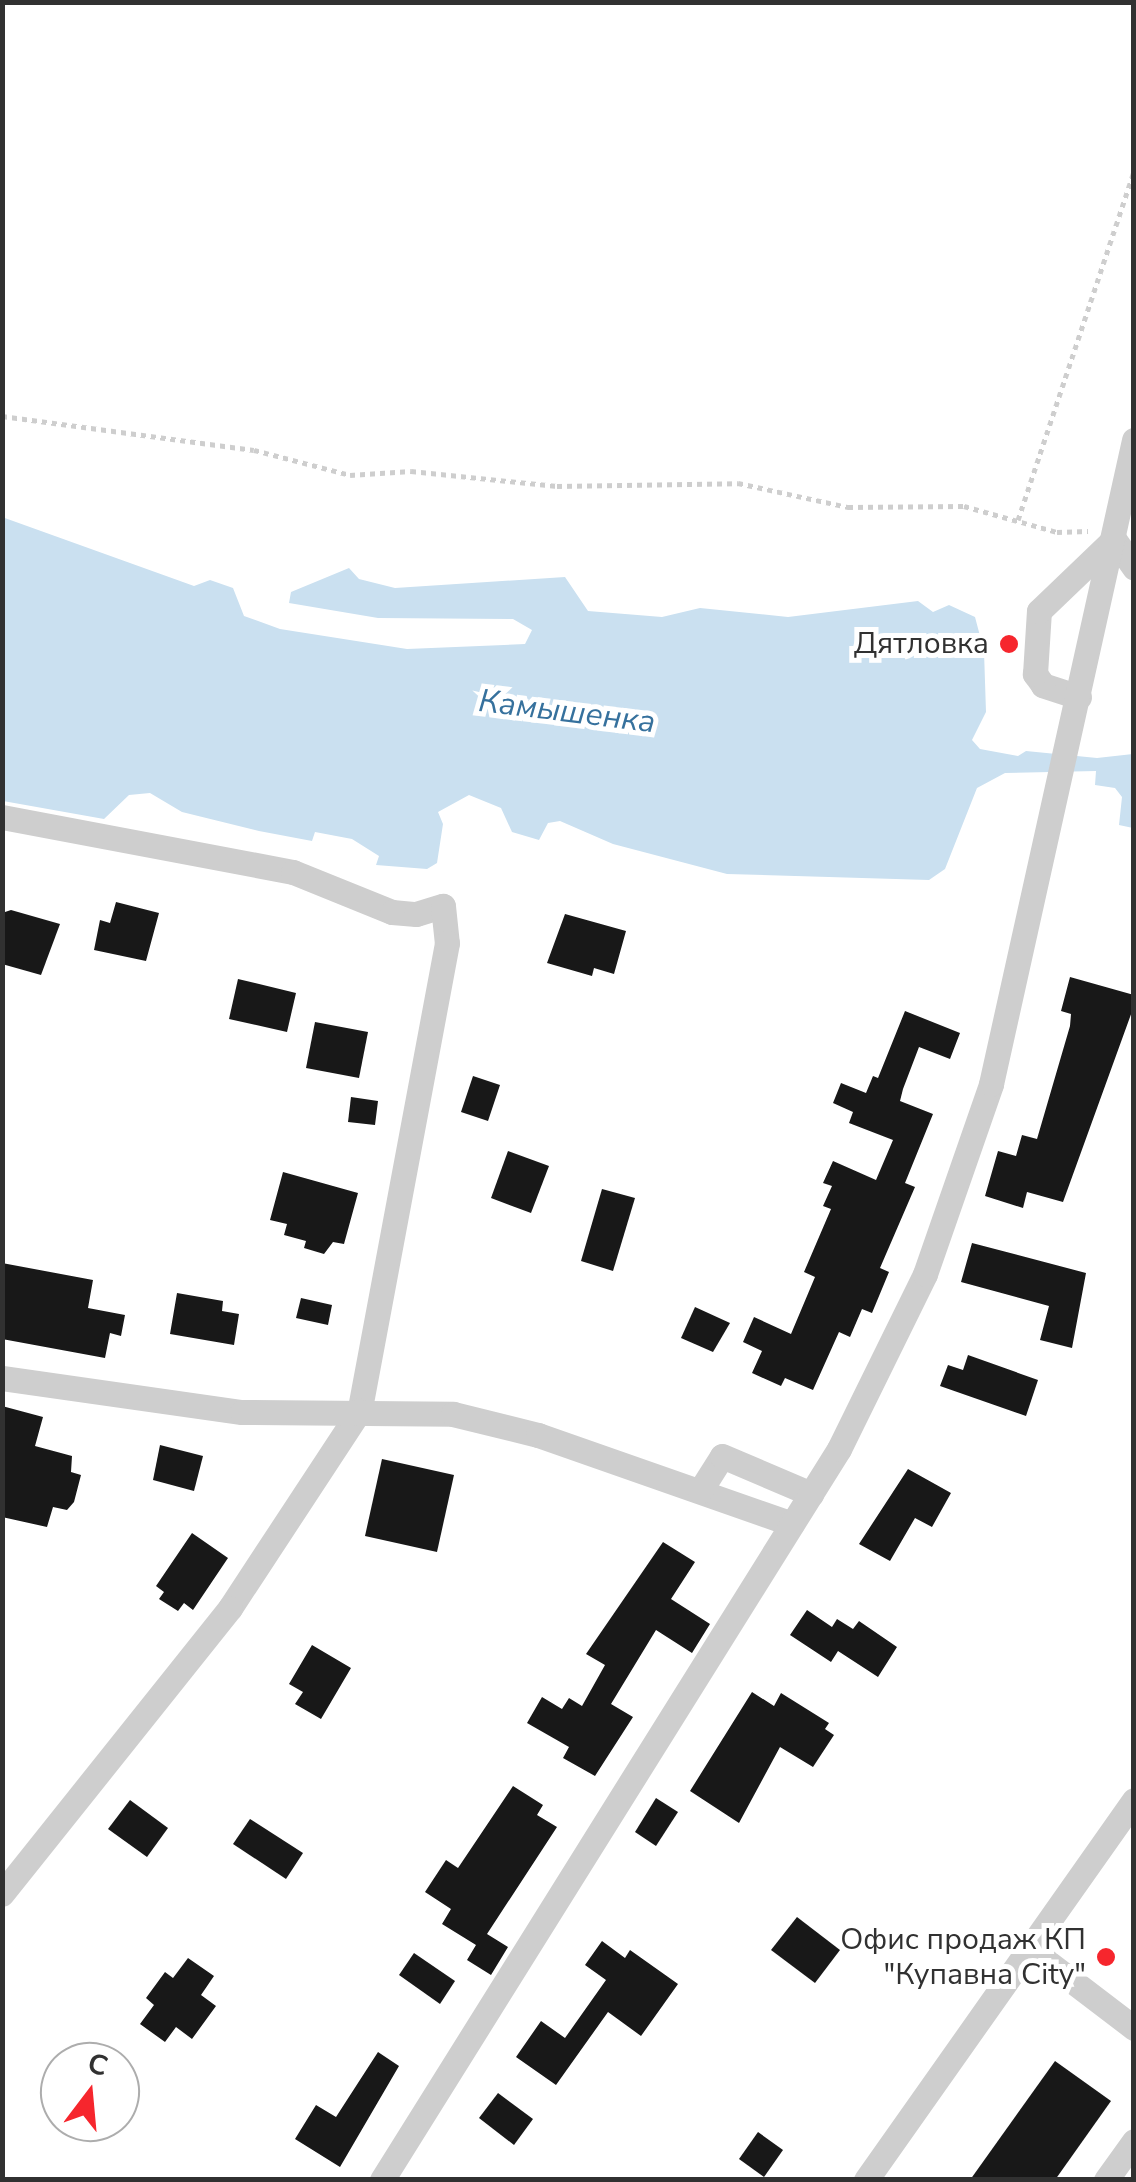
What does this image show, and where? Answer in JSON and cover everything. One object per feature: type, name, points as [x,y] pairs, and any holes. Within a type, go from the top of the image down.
[{"type":"street","points":[[382,2180],[811,1494],[866,1398],[950,1213],[991,1084],[1134,440]]},
{"type":"street","points":[[1114,539],[1134,568]]},
{"type":"street","points":[[1079,697],[1044,685],[1035,674],[1039,612],[1114,539]]},
{"type":"street","points":[[2,817],[293,872],[392,912],[443,906],[448,943],[360,1410],[230,1608],[2,1894]]},
{"type":"street","points":[[2,1378],[242,1412],[360,1410],[493,1422],[792,1524]]},
{"type":"street","points":[[700,1491],[722,1456],[811,1494]]},
{"type":"street","points":[[866,2180],[1134,1800]]},
{"type":"street","points":[[1030,1948],[1134,2028]]},
{"type":"street","points":[[1106,2180],[1134,2141]]},
{"type":"path","points":[[1018,520],[1134,170]]},
{"type":"path","points":[[2,416],[254,450],[350,474],[411,471],[557,486],[738,483],[848,506],[964,506],[1056,532],[1096,530],[1120,505]]},
{"type":"water","name":"Камышенка","points":[[2,517],[194,586],[210,580],[233,588],[244,616],[280,629],[407,649],[525,644],[532,630],[513,619],[378,618],[289,603],[291,592],[349,568],[359,579],[395,588],[565,577],[588,611],[662,617],[700,608],[788,617],[918,601],[933,612],[949,605],[975,617],[984,651],[986,712],[972,740],[980,749],[1018,756],[1026,751],[1097,758],[1133,754],[1133,828],[1119,825],[1122,797],[1115,788],[1095,785],[1096,771],[1005,773],[977,788],[945,869],[929,880],[727,874],[613,844],[560,821],[548,823],[539,840],[512,832],[501,808],[469,795],[438,812],[443,824],[437,863],[427,869],[376,865],[379,856],[352,839],[315,832],[312,841],[182,812],[150,793],[129,795],[104,819],[3,801]]},
{"type":"building","points":[[116,902],[159,913],[146,961],[94,950],[100,920],[110,923]]},
{"type":"building","points":[[11,910],[60,924],[41,975],[2,964],[2,913]]},
{"type":"building","points":[[565,914],[626,931],[614,974],[594,968],[592,976],[547,963]]},
{"type":"building","points":[[1070,977],[1134,995],[1134,1006],[1063,1202],[1027,1192],[1023,1208],[985,1196],[998,1151],[1016,1156],[1022,1135],[1037,1139],[1070,1026],[1071,1014],[1061,1011]]},
{"type":"building","points":[[238,979],[296,993],[287,1032],[229,1019]]},
{"type":"building","points":[[905,1011],[960,1033],[950,1059],[919,1047],[903,1089],[900,1101],[933,1114],[905,1183],[915,1187],[880,1268],[889,1272],[872,1313],[862,1309],[850,1337],[839,1332],[813,1390],[785,1378],[781,1386],[752,1373],[762,1351],[743,1342],[754,1317],[791,1334],[815,1277],[804,1272],[831,1209],[823,1206],[832,1186],[823,1183],[833,1161],[876,1180],[893,1140],[849,1123],[853,1112],[833,1103],[841,1083],[866,1093],[873,1076],[878,1078]]},
{"type":"building","points":[[315,1022],[368,1032],[359,1078],[306,1068]]},
{"type":"building","points":[[473,1076],[500,1085],[488,1121],[461,1112]]},
{"type":"building","points":[[351,1097],[378,1101],[375,1125],[348,1122]]},
{"type":"building","points":[[508,1151],[549,1166],[531,1213],[491,1198]]},
{"type":"building","points":[[283,1172],[358,1193],[344,1244],[333,1242],[324,1254],[304,1248],[306,1241],[284,1235],[287,1224],[270,1220]]},
{"type":"building","points":[[602,1189],[635,1198],[613,1271],[581,1261]]},
{"type":"building","points":[[972,1243],[1086,1273],[1072,1348],[1040,1340],[1049,1306],[961,1282]]},
{"type":"building","points":[[2,1263],[93,1280],[88,1308],[125,1315],[121,1336],[110,1333],[105,1358],[2,1339]]},
{"type":"building","points":[[177,1293],[223,1301],[222,1311],[239,1314],[234,1345],[170,1334]]},
{"type":"building","points":[[301,1298],[332,1305],[328,1325],[296,1318]]},
{"type":"building","points":[[695,1307],[730,1323],[713,1352],[681,1338]]},
{"type":"building","points":[[968,1355],[1038,1380],[1026,1416],[940,1386],[948,1365],[963,1370]]},
{"type":"building","points":[[2,1406],[43,1417],[35,1446],[72,1456],[71,1472],[81,1475],[74,1502],[67,1510],[53,1507],[47,1527],[2,1517]]},
{"type":"building","points":[[160,1445],[203,1456],[194,1491],[153,1480]]},
{"type":"building","points":[[382,1459],[454,1475],[437,1552],[365,1536]]},
{"type":"building","points":[[908,1469],[951,1493],[932,1527],[915,1518],[890,1561],[859,1544]]},
{"type":"building","points":[[192,1533],[228,1558],[193,1610],[184,1603],[178,1611],[159,1599],[164,1592],[156,1586]]},
{"type":"building","points":[[663,1542],[695,1562],[671,1599],[710,1624],[692,1653],[656,1630],[611,1704],[633,1717],[595,1776],[563,1758],[569,1747],[527,1723],[542,1697],[562,1709],[569,1698],[582,1706],[605,1665],[586,1654]]},
{"type":"building","points":[[807,1610],[832,1627],[837,1619],[853,1629],[859,1621],[897,1647],[878,1677],[838,1651],[831,1662],[790,1635]]},
{"type":"building","points":[[312,1645],[351,1668],[321,1719],[295,1704],[303,1692],[289,1684]]},
{"type":"building","points":[[752,1692],[774,1706],[781,1693],[829,1723],[825,1729],[834,1735],[813,1767],[780,1747],[739,1823],[690,1791]]},
{"type":"building","points":[[513,1786],[543,1805],[537,1815],[557,1827],[487,1934],[508,1947],[491,1975],[467,1960],[476,1945],[442,1924],[451,1909],[425,1892],[446,1860],[458,1868]]},
{"type":"building","points":[[656,1798],[678,1812],[656,1846],[635,1832]]},
{"type":"building","points":[[130,1800],[168,1828],[147,1857],[108,1829]]},
{"type":"building","points":[[250,1819],[303,1853],[286,1879],[233,1844]]},
{"type":"building","points":[[797,1917],[840,1950],[815,1983],[771,1950]]},
{"type":"building","points":[[602,1941],[625,1958],[630,1950],[678,1984],[641,2036],[608,2012],[556,2085],[516,2057],[541,2021],[565,2038],[606,1980],[585,1965]]},
{"type":"building","points":[[414,1953],[455,1981],[440,2004],[399,1975]]},
{"type":"building","points":[[188,1958],[214,1976],[201,1995],[216,2006],[192,2039],[176,2027],[165,2042],[140,2024],[154,2005],[146,1998],[165,1972],[173,1978]]},
{"type":"building","points":[[378,2052],[399,2066],[340,2167],[295,2139],[316,2105],[336,2117]]},
{"type":"building","points":[[1055,2061],[1111,2101],[1055,2180],[970,2180]]},
{"type":"building","points":[[498,2093],[533,2119],[514,2145],[479,2118]]},
{"type":"building","points":[[758,2132],[783,2150],[764,2177],[739,2159]]},
{"type":"place","name":"Дятловка","points":[[1009,644]]},
{"type":"place","name":"Офис продаж КП \"Купавна City\"","points":[[1106,1957]]}]
